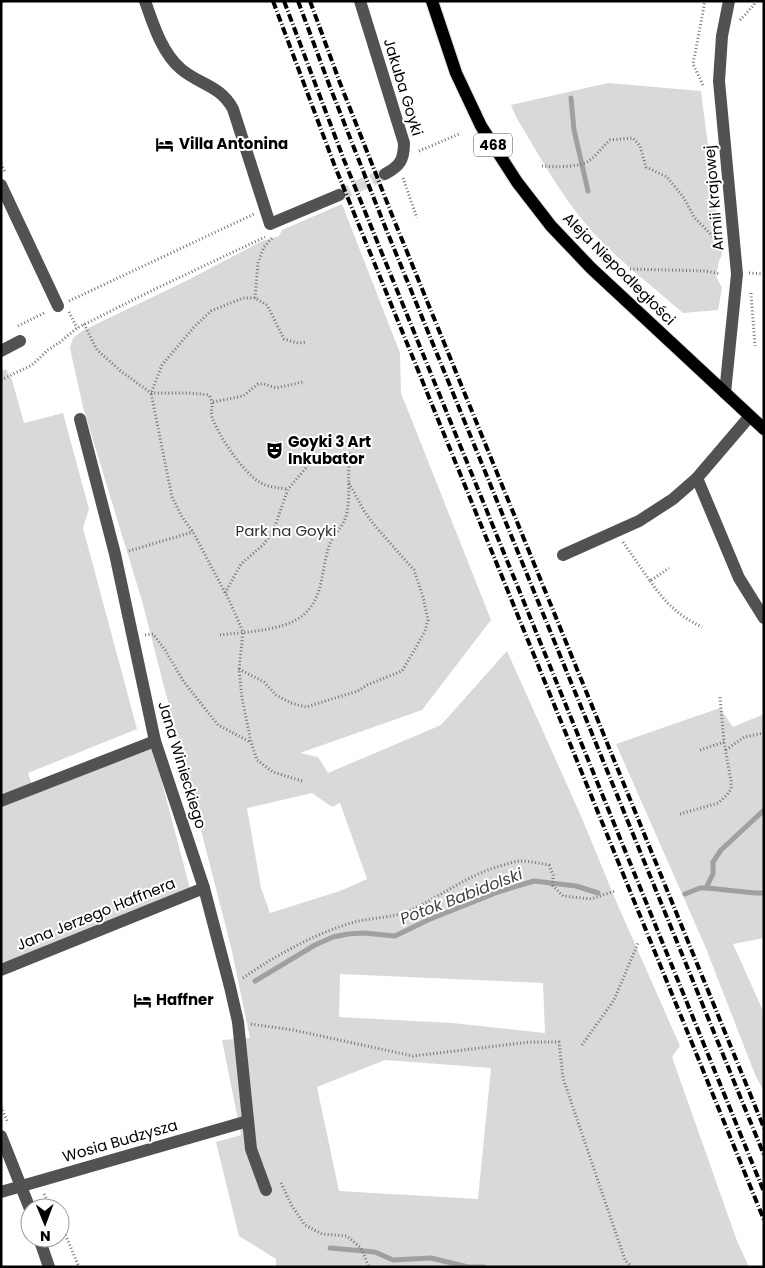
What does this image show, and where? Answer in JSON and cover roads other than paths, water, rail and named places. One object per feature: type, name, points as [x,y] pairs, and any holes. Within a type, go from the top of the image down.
[{"type":"main road","name":"Aleja Niepodległości","points":[[432,1],[446,46],[481,126],[517,182],[551,226],[590,268],[764,429]]},
{"type":"street","points":[[145,1],[160,40],[172,59],[182,70],[211,86],[228,100],[233,109],[272,231],[339,195]]},
{"type":"street","name":"Jakuba Goyki","points":[[360,1],[404,143],[404,151],[400,163],[396,168],[385,174]]},
{"type":"street","name":"Armii Krajowej","points":[[725,393],[737,274],[719,81],[722,36],[729,1]]},
{"type":"street","points":[[1,186],[57,307]]},
{"type":"street","points":[[1,350],[20,341]]},
{"type":"street","points":[[563,555],[639,521],[673,499],[696,478],[750,416]]},
{"type":"street","name":"Jana Winieckiego","points":[[80,419],[115,554],[155,741],[204,888],[230,987],[238,1022],[251,1149],[266,1190]]},
{"type":"street","points":[[696,478],[739,578],[764,618]]},
{"type":"street","points":[[1,801],[155,741]]},
{"type":"street","name":"Jana Jerzego Haffnera","points":[[1,970],[204,888]]},
{"type":"street","name":"Wosia Budzysza","points":[[1,1192],[248,1121]]},
{"type":"street","points":[[1,1136],[26,1198]]},
{"type":"street","points":[[42,1248],[49,1267]]},
{"type":"waterway","points":[[571,98],[574,130],[588,191]]},
{"type":"waterway","points":[[706,888],[713,874],[713,862],[721,850],[764,810]]},
{"type":"waterway","name":"Potok Babidolski","points":[[255,981],[315,945],[333,937],[364,933],[395,936],[428,920],[498,892],[534,881],[576,886],[598,893]]},
{"type":"waterway","name":"Potok Babidolski","points":[[685,894],[700,888],[764,893]]},
{"type":"waterway","points":[[330,1248],[375,1252],[393,1260],[431,1258],[468,1267],[484,1267]]},
{"type":"tunnel","points":[[339,195],[385,174]]},
{"type":"railway","points":[[273,1],[334,164],[764,1220]]},
{"type":"railway","points":[[284,1],[344,160],[764,1192]]},
{"type":"railway","points":[[298,1],[384,224],[764,1155]]},
{"type":"railway","points":[[310,1],[394,220],[764,1128]]},
{"type":"place","name":"Villa Antonina","points":[[165,144]]},
{"type":"place","name":"Goyki 3 Art Inkubator","points":[[274,451]]},
{"type":"place","name":"Haffner","points":[[142,1000]]},
{"type":"park label","name":"Park na Goyki","points":[[286,531]]}]
